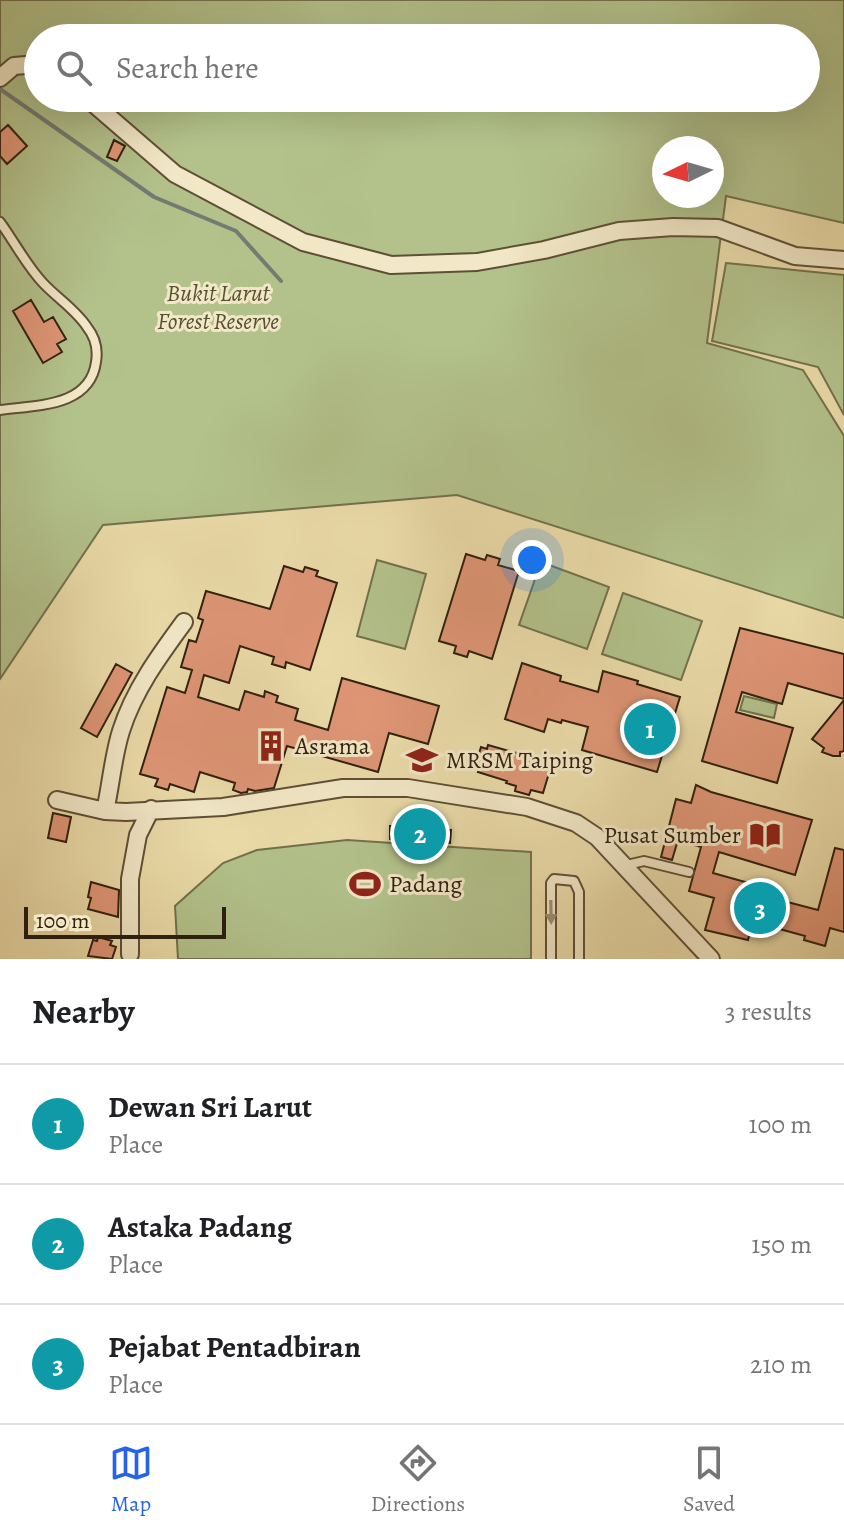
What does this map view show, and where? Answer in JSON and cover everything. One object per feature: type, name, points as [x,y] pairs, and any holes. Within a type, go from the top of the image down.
[{"type":"street","points":[[0,78],[14,66],[24,65]]},
{"type":"street","points":[[103,112],[175,174],[303,242],[391,265],[477,262],[544,250],[619,231],[673,227],[718,228],[795,256],[844,260]]},
{"type":"street","points":[[105,811],[120,734],[128,713],[154,662],[184,622]]},
{"type":"street","points":[[57,800],[105,811],[213,808],[343,788],[408,788],[492,800],[560,816],[597,837],[711,959]]},
{"type":"street","points":[[130,954],[130,879],[138,835],[151,809]]},
{"type":"lane","points":[[0,222],[40,280],[85,323],[92,334],[97,356],[92,381],[75,395],[47,404],[0,410]]},
{"type":"lane","points":[[629,872],[631,864],[644,861],[689,872]]},
{"type":"lane","points":[[551,959],[551,883],[554,879],[569,879],[574,881],[579,892],[579,959]]},
{"type":"green space","name":"Bukit Larut Forest Reserve","points":[[0,0],[844,0],[844,223],[726,196],[707,343],[803,370],[844,436],[844,618],[457,495],[103,525],[0,679]]},
{"type":"green space","points":[[726,263],[844,275],[844,415],[818,367],[712,341]]},
{"type":"green space","points":[[377,560],[426,574],[405,649],[357,636]]},
{"type":"green space","points":[[541,562],[609,587],[587,649],[519,625]]},
{"type":"green space","points":[[623,593],[702,621],[681,680],[602,654]]},
{"type":"green space","points":[[744,696],[777,704],[774,718],[740,710]]},
{"type":"green space","name":"Padang","points":[[347,840],[531,852],[531,959],[178,959],[175,906],[223,863],[257,850]]},
{"type":"building","points":[[8,125],[27,146],[7,164],[0,156],[0,132]]},
{"type":"building","points":[[114,140],[125,146],[117,161],[107,157]]},
{"type":"building","points":[[31,300],[44,322],[53,317],[66,339],[57,344],[62,352],[43,363],[13,311]]},
{"type":"building","points":[[466,554],[485,560],[487,555],[500,559],[498,565],[519,571],[492,659],[469,651],[467,657],[454,653],[456,646],[439,641]]},
{"type":"building","points":[[284,566],[303,572],[305,567],[318,571],[316,576],[337,583],[310,670],[286,662],[285,668],[272,664],[274,657],[240,646],[229,683],[204,675],[198,697],[239,710],[245,691],[264,697],[265,691],[278,696],[276,702],[298,709],[295,720],[328,730],[342,678],[439,706],[428,744],[389,733],[378,772],[287,746],[274,788],[255,791],[248,789],[241,793],[233,790],[235,783],[200,772],[194,792],[170,784],[168,790],[155,786],[158,779],[140,774],[167,687],[185,693],[192,670],[181,667],[189,640],[196,642],[203,620],[198,618],[206,591],[270,609]]},
{"type":"building","points":[[740,628],[844,654],[844,699],[788,683],[782,704],[742,692],[736,712],[793,728],[777,783],[702,761]]},
{"type":"building","points":[[522,663],[561,676],[560,681],[598,692],[603,671],[680,697],[657,772],[582,750],[588,727],[548,719],[544,732],[505,719]]},
{"type":"building","points":[[116,664],[132,673],[97,737],[81,728]]},
{"type":"building","points":[[844,700],[844,751],[840,752],[840,756],[833,756],[822,752],[824,748],[812,739]]},
{"type":"building","points":[[488,745],[552,763],[543,793],[531,790],[529,795],[515,791],[516,786],[507,781],[478,772],[481,765],[476,763],[481,747],[487,749]]},
{"type":"building","points":[[696,785],[812,820],[795,875],[719,852],[713,873],[774,890],[772,898],[818,910],[835,848],[844,850],[844,932],[830,928],[825,946],[804,940],[805,936],[758,923],[755,933],[750,932],[748,940],[705,930],[714,898],[689,891],[701,847],[678,840],[672,860],[661,857],[676,799],[691,803]]},
{"type":"building","points":[[53,813],[71,817],[66,842],[48,838]]},
{"type":"building","points":[[390,826],[451,830],[450,843],[390,839]]},
{"type":"building","points":[[91,882],[119,890],[118,917],[88,909]]},
{"type":"building","points":[[98,937],[112,941],[110,945],[116,947],[112,959],[88,956],[93,940],[97,941]]},
{"type":"waterway","points":[[0,89],[24,106]]},
{"type":"waterway","points":[[33,112],[154,197],[236,231],[281,281]]},
{"type":"place","name":"Dewan Sri Larut","points":[[650,729]]},
{"type":"place","name":"Asrama","points":[[271,746]]},
{"type":"place","name":"MRSM Taiping","points":[[422,760]]},
{"type":"place","name":"Astaka Padang","points":[[420,834]]},
{"type":"place","name":"Pusat Sumber","points":[[765,835]]},
{"type":"place","name":"Padang","points":[[365,884]]},
{"type":"place","name":"Pejabat Pentadbiran","points":[[760,908]]}]
